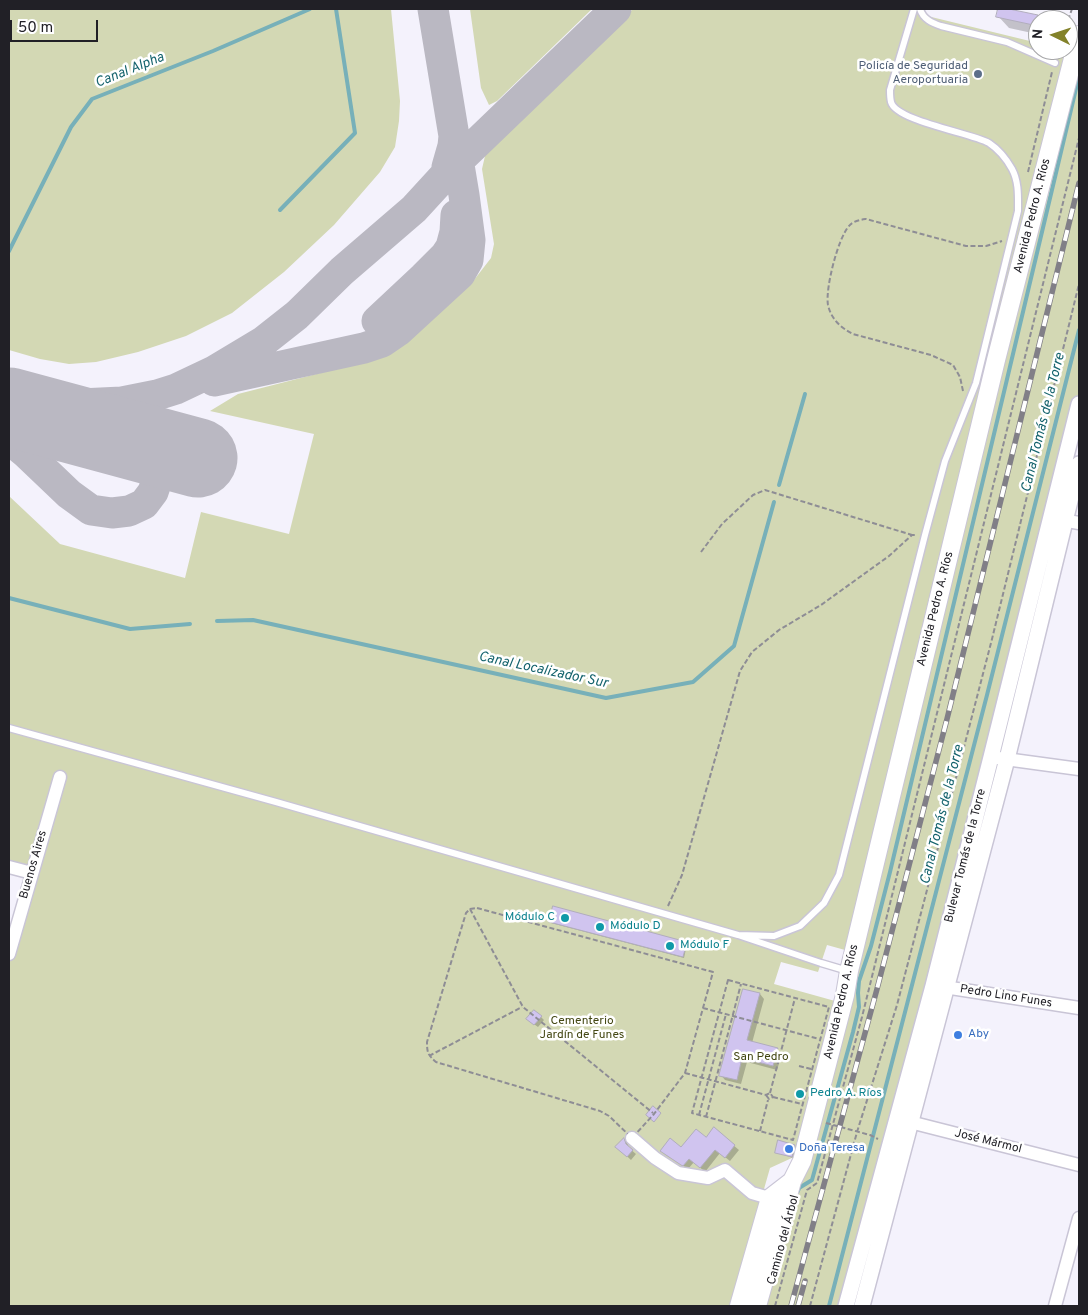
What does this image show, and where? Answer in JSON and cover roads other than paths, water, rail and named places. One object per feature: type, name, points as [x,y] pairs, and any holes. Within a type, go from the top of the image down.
[{"type":"main road","name":"Avenida Pedro A. Ríos","points":[[778,1200],[792,1181],[802,1161],[845,996],[849,971],[996,360],[1079,35]]},
{"type":"main road","points":[[757,1306],[765,1247],[778,1200]]},
{"type":"main road","points":[[739,1306],[765,1247]]},
{"type":"street","name":"Bulevar Tomás de la Torre","points":[[862,1306],[912,1122],[940,987],[992,757],[1065,520],[1079,404]]},
{"type":"street","name":"Bulevar Tomás de la Torre","points":[[846,1306],[897,1118],[940,987],[1007,759],[1079,464]]},
{"type":"street","points":[[992,757],[1079,770]]},
{"type":"street","name":"Buenos Aires","points":[[9,954],[60,777]]},
{"type":"street","points":[[9,867],[32,873]]},
{"type":"street","name":"Pedro Lino Funes","points":[[940,987],[1079,1008]]},
{"type":"street","name":"José Mármol","points":[[897,1118],[1079,1165]]},
{"type":"street","points":[[632,1138],[655,1158],[678,1173],[708,1178],[725,1170],[752,1193],[778,1200]]},
{"type":"street","points":[[1055,1306],[1079,1218]]},
{"type":"lane","points":[[738,935],[774,936],[800,926],[824,903],[839,875],[924,535],[945,461],[976,383],[1018,211],[1018,190],[1012,170],[1001,153],[989,143],[898,112],[891,103],[890,90],[914,9]]},
{"type":"lane","points":[[920,9],[922,14],[931,22],[1007,42],[1054,63]]},
{"type":"lane","points":[[9,728],[276,802],[738,935],[849,971]]},
{"type":"waterway","name":"Canal Alpha","points":[[9,251],[71,127],[92,99],[213,51],[310,9]]},
{"type":"waterway","points":[[280,210],[355,133],[336,9]]},
{"type":"waterway","points":[[798,1191],[799,1188],[812,1180],[853,1032],[859,1007],[859,981],[871,946],[890,872],[1079,76]]},
{"type":"waterway","name":"Canal Tomás de la Torre","points":[[829,1306],[1079,330]]},
{"type":"waterway","name":"Canal Localizador Sur","points":[[779,485],[805,394]]},
{"type":"waterway","name":"Canal Localizador Sur","points":[[217,621],[253,620],[606,698],[693,682],[734,646],[774,502]]},
{"type":"waterway","points":[[9,598],[130,629],[190,624]]},
{"type":"railway","points":[[791,1306],[877,989],[947,719],[1079,183]]},
{"type":"railway","points":[[798,1306],[805,1281]]},
{"type":"place","name":"Policía de Seguridad Aeroportuaria","points":[[978,74]]},
{"type":"place","name":"Módulo C","points":[[565,918]]},
{"type":"place","name":"Módulo D","points":[[600,927]]},
{"type":"place","name":"Módulo F","points":[[670,946]]},
{"type":"place","name":"Aby","points":[[958,1035]]},
{"type":"place","name":"Pedro A. Ríos","points":[[800,1094]]},
{"type":"place","name":"Doña Teresa","points":[[789,1149]]},
{"type":"park label","name":"Cementerio Jardín de Funes","points":[[582,1029]]},
{"type":"park label","name":"San Pedro","points":[[761,1058]]}]
